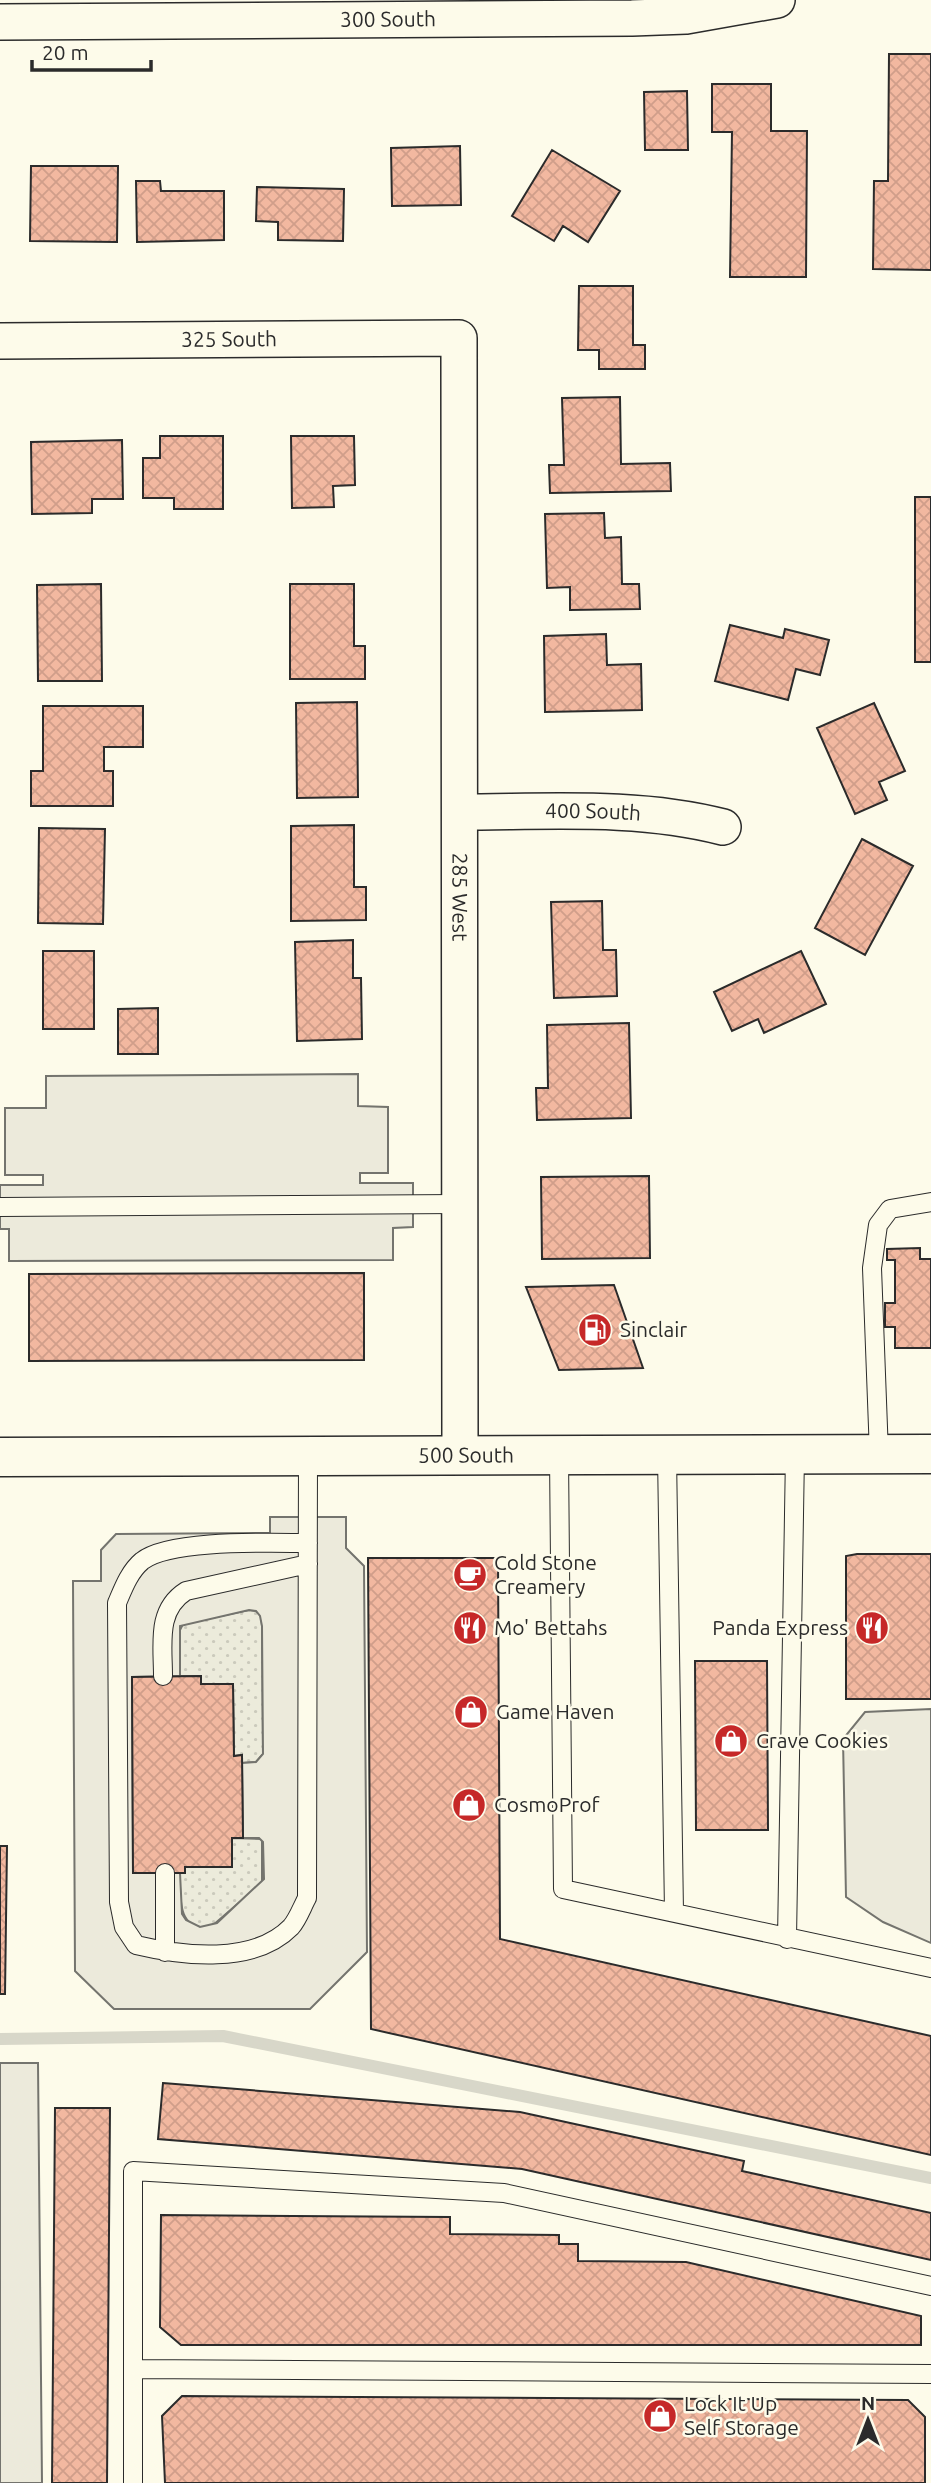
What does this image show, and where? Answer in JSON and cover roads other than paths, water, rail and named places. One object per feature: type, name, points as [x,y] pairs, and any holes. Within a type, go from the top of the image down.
[{"type":"main road","name":"500 South","points":[[0,1457],[931,1454]]},
{"type":"street","name":"300 South","points":[[0,22],[632,18],[686,16],[777,0]]},
{"type":"street","name":"325 South","points":[[0,341],[460,338]]},
{"type":"street","name":"285 West","points":[[460,338],[460,1455]]},
{"type":"street","name":"400 South","points":[[460,812],[632,812],[678,816],[723,827]]},
{"type":"lane","points":[[879,1454],[872,1268],[878,1225],[890,1209],[931,1202]]},
{"type":"lane","points":[[0,1208],[460,1204]]},
{"type":"lane","points":[[787,1939],[795,1454]]},
{"type":"lane","points":[[559,1455],[563,1889],[931,1968]]},
{"type":"lane","points":[[667,1455],[674,1912]]},
{"type":"lane","points":[[308,1456],[308,1543],[308,1564],[307,1898],[292,1926],[268,1943],[231,1953],[165,1952],[136,1945],[124,1927],[119,1902],[117,1603],[126,1581],[140,1562],[159,1551],[212,1546],[308,1543]]},
{"type":"lane","points":[[163,1676],[163,1622],[167,1608],[174,1599],[186,1591],[308,1564]]},
{"type":"lane","points":[[165,1873],[165,1952]]},
{"type":"lane","points":[[133,2483],[133,2171],[504,2193],[931,2287]]},
{"type":"lane","points":[[133,2369],[931,2374]]},
{"type":"waterway","points":[[0,2039],[223,2036],[931,2178]]},
{"type":"place","name":"Sinclair","points":[[595,1330]]},
{"type":"place","name":"Cold Stone Creamery","points":[[470,1575]]},
{"type":"place","name":"Mo' Bettahs","points":[[470,1628]]},
{"type":"place","name":"Panda Express","points":[[872,1628]]},
{"type":"place","name":"Game Haven","points":[[471,1712]]},
{"type":"place","name":"Crave Cookies","points":[[731,1741]]},
{"type":"place","name":"CosmoProf","points":[[469,1805]]},
{"type":"place","name":"Lock It Up Self Storage","points":[[660,2416]]}]
